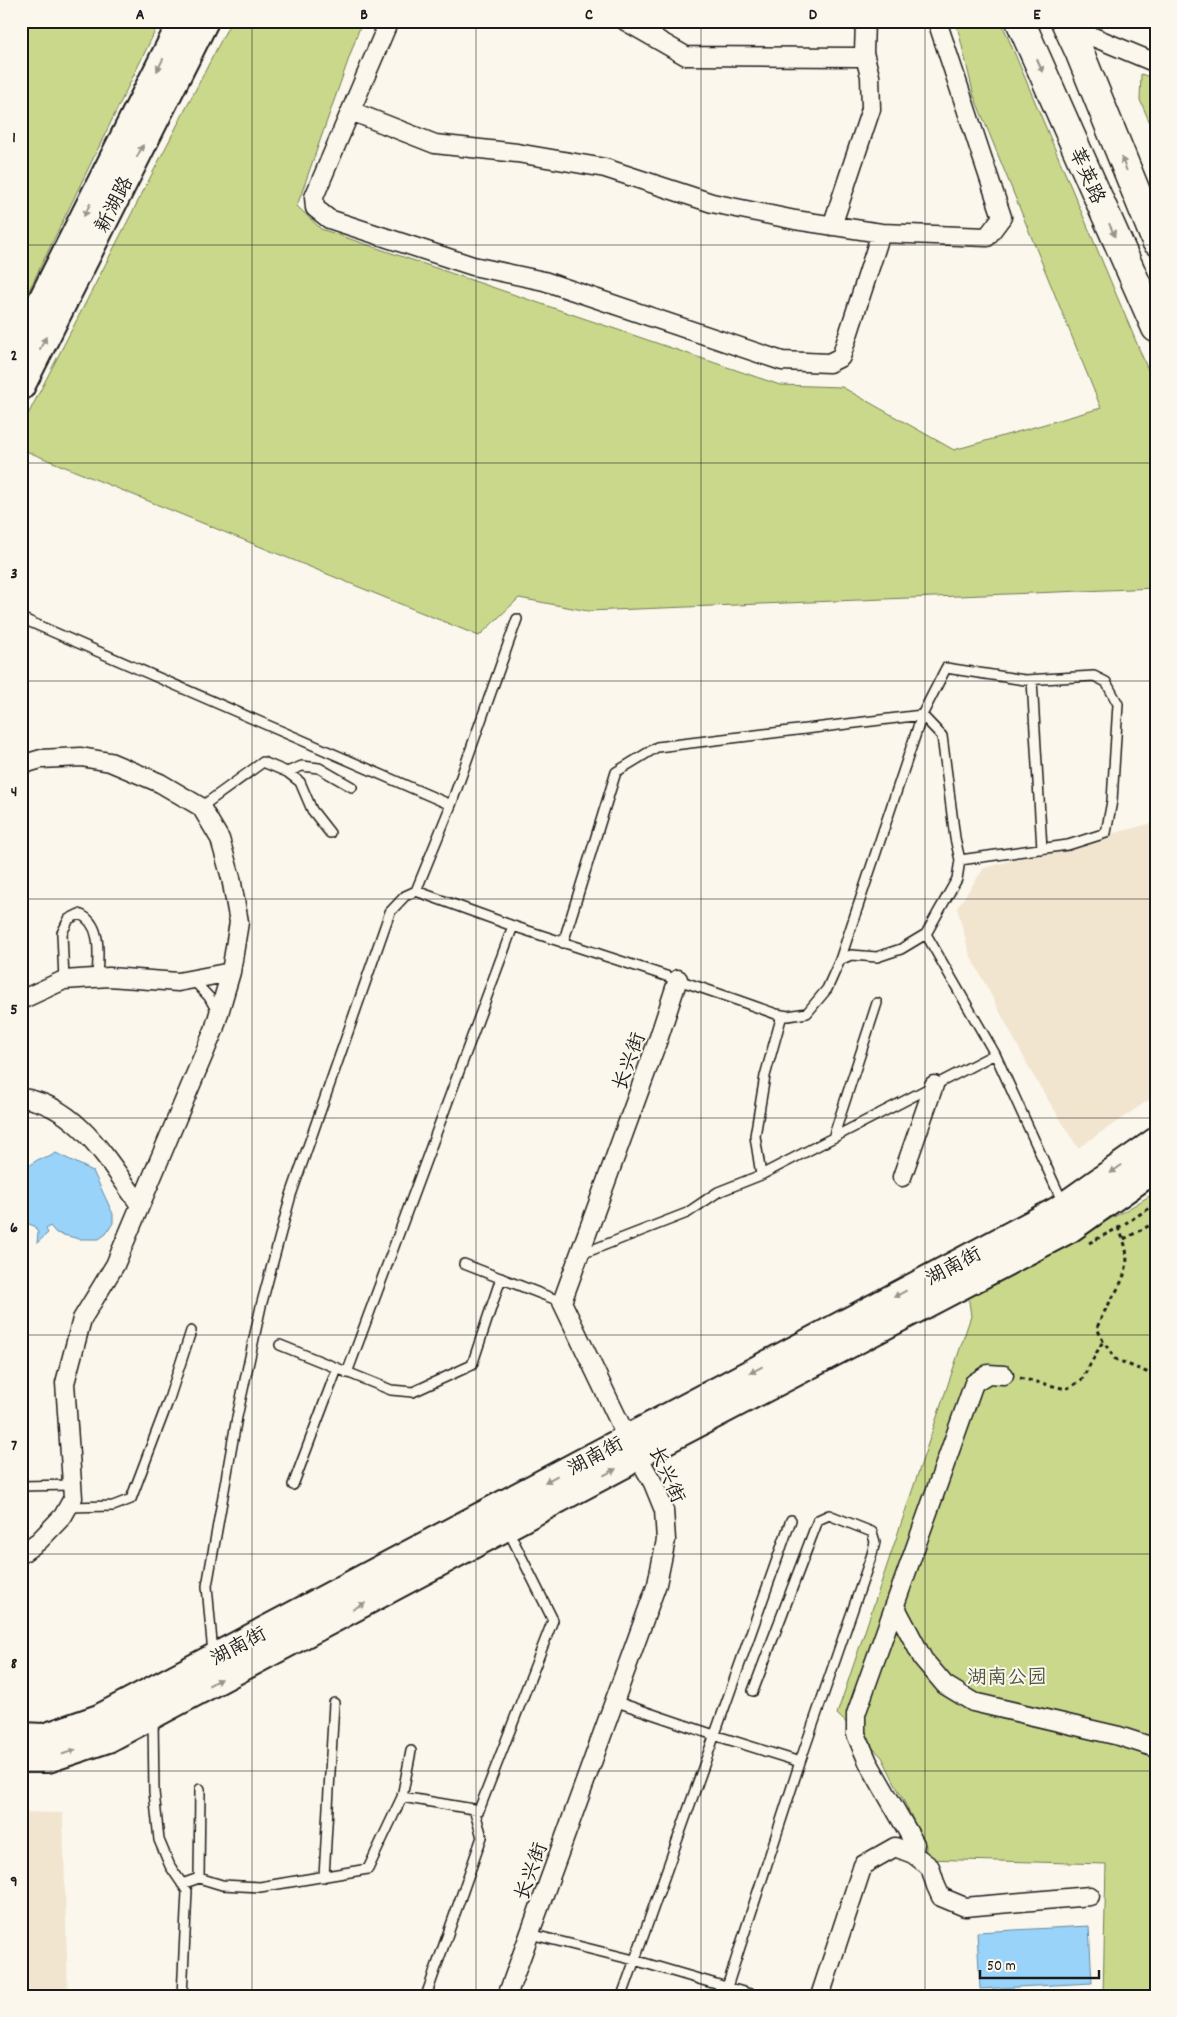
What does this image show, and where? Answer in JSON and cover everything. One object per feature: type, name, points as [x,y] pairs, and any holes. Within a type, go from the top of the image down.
[{"type":"main road","name":"新湖路","points":[[21,341],[182,21]]},
{"type":"main road","name":"新湖路","points":[[21,387],[205,21]]},
{"type":"main road","name":"莘英路","points":[[1020,21],[1156,328]]},
{"type":"main road","name":"莘英路","points":[[1066,24],[1079,51],[1156,241]]},
{"type":"main road","name":"湖南街","points":[[21,1759],[48,1759],[108,1739],[625,1464],[633,1447],[1064,1205],[1156,1141]]},
{"type":"main road","name":"湖南街","points":[[21,1736],[44,1737],[99,1718],[213,1658],[1070,1229],[1156,1168]]},
{"type":"street","points":[[389,21],[314,197],[315,208],[329,219],[473,266],[544,281],[782,361],[829,363],[841,357],[881,233]]},
{"type":"street","points":[[624,21],[686,56],[856,57],[864,52]]},
{"type":"street","points":[[832,226],[871,109],[870,76],[864,52],[865,21]]},
{"type":"street","points":[[351,111],[435,144],[517,152],[605,168],[712,203],[832,226],[881,233],[986,237],[1002,217],[937,21]]},
{"type":"street","points":[[1066,24],[1156,64]]},
{"type":"street","points":[[21,765],[42,759],[81,757],[110,762],[160,783],[201,806],[220,839],[231,878],[239,922],[231,972],[214,1030],[115,1264],[82,1319],[65,1383],[73,1498],[63,1516],[39,1541],[21,1554]]},
{"type":"street","points":[[21,1000],[64,980],[97,978],[178,982],[231,972]]},
{"type":"street","name":"长兴街","points":[[507,1996],[657,1584],[666,1540],[664,1510],[653,1483],[633,1447],[562,1302],[659,1037],[678,978]]},
{"type":"street","points":[[902,1177],[934,1085]]},
{"type":"street","points":[[21,1098],[33,1099],[56,1110],[84,1130],[140,1205]]},
{"type":"street","points":[[913,1854],[915,1844],[868,1762],[856,1734],[856,1714],[974,1382],[988,1374],[1004,1375]]},
{"type":"street","points":[[895,1606],[923,1659],[945,1685],[973,1702],[1119,1736],[1156,1748]]},
{"type":"street","points":[[820,1996],[863,1865],[895,1848],[913,1854],[930,1867],[941,1897],[965,1907],[1090,1896]]},
{"type":"lane","points":[[21,618],[451,805]]},
{"type":"lane","points":[[213,1658],[207,1586],[237,1417],[261,1306],[291,1195],[390,912],[405,896],[416,891],[451,805],[517,619]]},
{"type":"lane","points":[[416,891],[563,943],[678,978],[782,1015],[807,1013],[828,989],[840,960],[922,716],[946,668],[1032,680],[1094,676],[1106,682],[1118,704],[1112,801],[1106,833],[1068,845],[960,860]]},
{"type":"lane","points":[[1032,680],[1042,849]]},
{"type":"lane","points":[[840,960],[851,955],[877,957],[901,949],[926,934],[957,879],[960,860],[955,838],[942,736],[922,716]]},
{"type":"lane","points":[[563,943],[616,772],[657,747],[922,716]]},
{"type":"lane","points":[[201,806],[263,762],[287,772],[300,782],[312,810],[330,833]]},
{"type":"lane","points":[[287,772],[302,766],[319,768],[352,787]]},
{"type":"lane","points":[[64,980],[62,932],[69,919],[79,914],[87,917],[95,929],[97,978]]},
{"type":"lane","points":[[347,1373],[513,926]]},
{"type":"lane","points":[[926,934],[995,1054],[1064,1205]]},
{"type":"lane","points":[[192,980],[209,997],[219,1014]]},
{"type":"lane","points":[[833,1138],[877,1002]]},
{"type":"lane","points":[[762,1175],[755,1136],[765,1076],[782,1015]]},
{"type":"lane","points":[[579,1255],[687,1213],[718,1192],[762,1175],[995,1054]]},
{"type":"lane","points":[[464,1264],[562,1302]]},
{"type":"lane","points":[[280,1346],[391,1390],[413,1392],[472,1365],[501,1278]]},
{"type":"lane","points":[[67,1508],[113,1506],[131,1499],[169,1399],[191,1331]]},
{"type":"lane","points":[[293,1485],[337,1369]]},
{"type":"lane","points":[[21,1486],[72,1484]]},
{"type":"lane","points":[[727,1987],[800,1762],[872,1554],[875,1542],[872,1532],[829,1515],[818,1520],[753,1692]]},
{"type":"lane","points":[[622,1996],[791,1520]]},
{"type":"lane","points":[[402,1796],[479,1810],[553,1620],[507,1527]]},
{"type":"lane","points":[[614,1702],[714,1736],[800,1762]]},
{"type":"lane","points":[[324,1877],[334,1703]]},
{"type":"lane","points":[[153,1715],[154,1792],[159,1840],[170,1866],[187,1891],[182,1996]]},
{"type":"lane","points":[[182,1884],[199,1878],[222,1885],[260,1887],[368,1869],[402,1796],[411,1751]]},
{"type":"lane","points":[[199,1878],[200,1788]]},
{"type":"lane","points":[[426,1996],[482,1837],[474,1809]]},
{"type":"lane","points":[[530,1934],[634,1960],[757,1996]]},
{"type":"path","points":[[1085,1245],[1118,1228],[1156,1204]]},
{"type":"path","points":[[1124,1239],[1156,1222]]},
{"type":"path","points":[[1118,1228],[1124,1239],[1128,1264],[1117,1293],[1103,1311],[1097,1328],[1115,1359],[1156,1376]]},
{"type":"path","points":[[1004,1375],[1066,1389],[1081,1381],[1103,1341]]},
{"type":"shaded area","points":[[1156,822],[1156,1095],[1078,1148],[1034,1077],[970,955],[957,908],[984,868]]},
{"type":"shaded area","points":[[21,1812],[63,1813],[68,1996],[21,1996]]},
{"type":"green space","points":[[21,21],[160,21],[21,307]]},
{"type":"green space","points":[[231,21],[362,21],[297,206],[321,229],[780,385],[842,387],[954,450],[1101,408],[974,96],[956,21],[1001,21],[1156,389],[1156,588],[588,611],[519,598],[479,636],[21,449],[21,428]]},
{"type":"green space","points":[[1141,74],[1156,79],[1156,137],[1140,100]]},
{"type":"green space","name":"湖南公园","points":[[1156,1192],[1156,1996],[1103,1996],[1106,1864],[925,1859],[926,1846],[882,1757],[837,1714],[971,1316],[968,1295],[1123,1212]]},
{"type":"water","points":[[56,1153],[93,1171],[113,1214],[113,1223],[106,1234],[99,1239],[79,1239],[56,1233],[50,1226],[46,1229],[48,1233],[37,1243],[38,1233],[34,1226],[29,1224],[21,1230],[21,1174],[36,1161]]},
{"type":"water","points":[[1089,1926],[1092,1983],[980,1989],[977,1932]]}]
